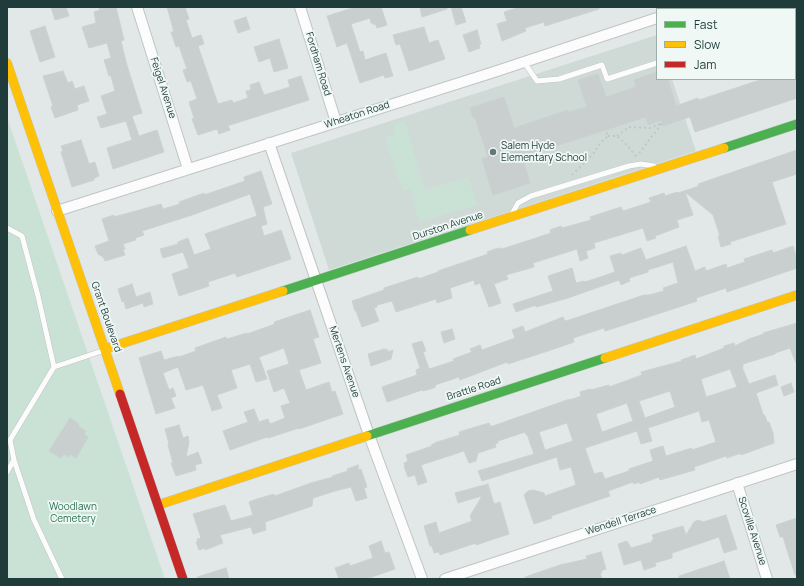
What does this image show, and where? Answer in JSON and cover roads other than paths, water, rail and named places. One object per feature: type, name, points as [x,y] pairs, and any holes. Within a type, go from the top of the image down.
[{"type":"street","name":"Feigel Avenue","points":[[137,7],[188,169]]},
{"type":"street","name":"Fordham Road","points":[[300,7],[336,122]]},
{"type":"street","name":"Wheaton Road","points":[[57,211],[656,18]]},
{"type":"street","name":"Grant Boulevard","points":[[7,63],[183,579]]},
{"type":"street","name":"Durston Avenue","points":[[105,350],[797,124]]},
{"type":"street","name":"Mertens Avenue","points":[[269,143],[369,435],[422,579]]},
{"type":"street","name":"Brattle Road","points":[[158,504],[797,295]]},
{"type":"street","name":"Wendell Terrace","points":[[444,579],[797,464]]},
{"type":"street","name":"Scoville Avenue","points":[[737,483],[768,579]]},
{"type":"lane","points":[[524,62],[537,81],[559,79],[602,65],[607,79],[656,62]]},
{"type":"lane","points":[[511,217],[518,203],[531,196],[629,166],[641,164],[661,168]]},
{"type":"lane","points":[[7,228],[22,236],[38,296],[54,367]]},
{"type":"lane","points":[[62,579],[34,520],[8,440],[54,367],[105,350]]},
{"type":"lane","points":[[7,472],[14,460]]},
{"type":"place","name":"Salem Hyde Elementary School","points":[[493,152]]},
{"type":"park label","name":"Woodlawn Cemetery","points":[[73,512]]}]
